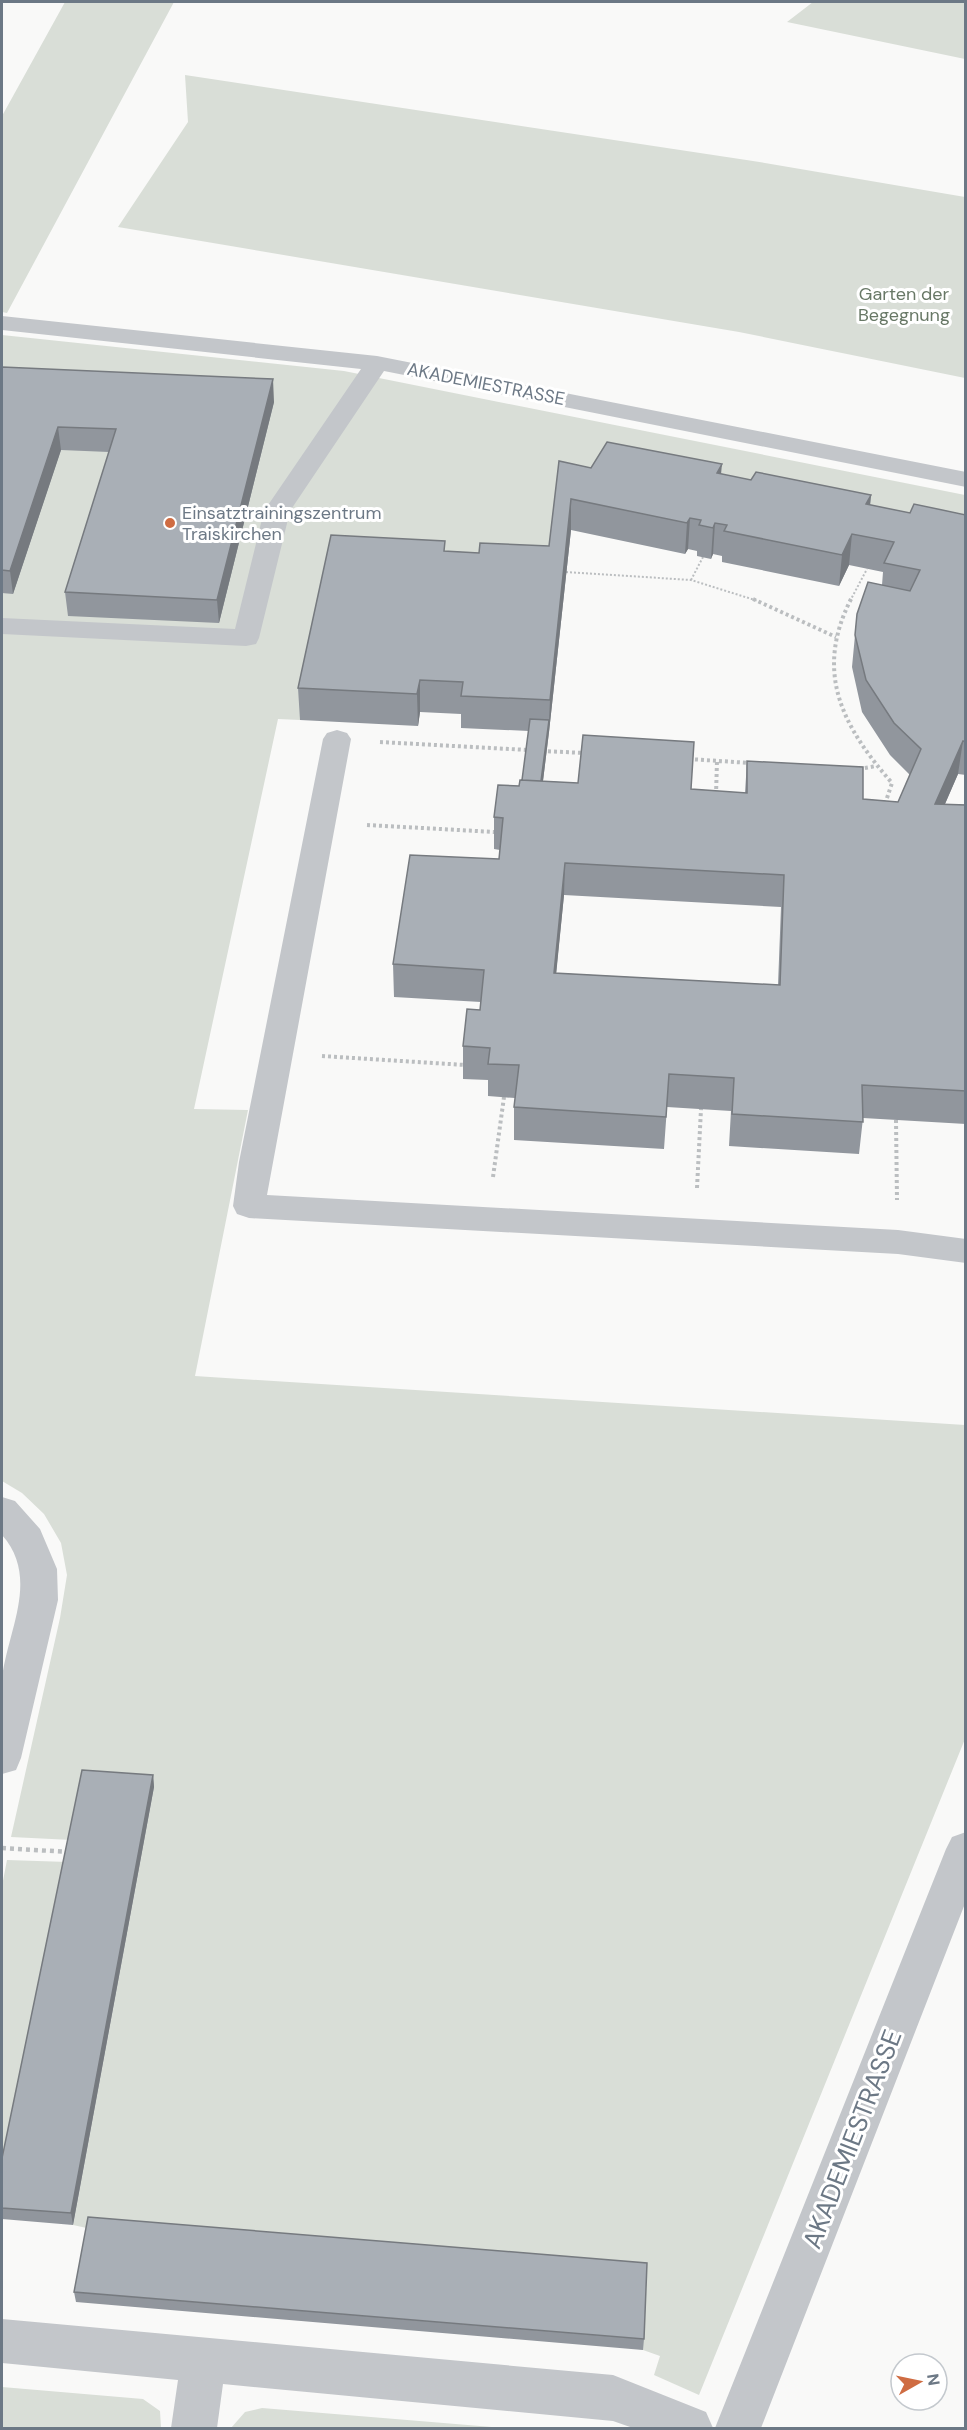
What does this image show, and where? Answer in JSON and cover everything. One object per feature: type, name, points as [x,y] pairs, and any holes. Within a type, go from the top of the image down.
[{"type":"street","name":"AKADEMIESTRASSE","points":[[2,323],[377,363],[966,480]]},
{"type":"street","points":[[2,627],[246,638],[277,511],[327,441],[377,363]]},
{"type":"street","points":[[338,739],[276,1054],[249,1206],[898,1242],[966,1251]]},
{"type":"street","points":[[2,1510],[27,1539],[39,1569],[39,1600],[4,1739]]},
{"type":"street","name":"AKADEMIESTRASSE","points":[[738,2428],[966,1849]]},
{"type":"street","points":[[2,2341],[613,2398],[690,2428]]},
{"type":"street","points":[[194,2428],[204,2360]]},
{"type":"path","points":[[691,580],[703,557]]},
{"type":"path","points":[[867,569],[836,637],[833,661],[836,686],[844,716],[876,766],[892,783],[881,813]]},
{"type":"path","points":[[566,572],[691,580],[759,601],[836,637]]},
{"type":"path","points":[[338,739],[529,750]]},
{"type":"path","points":[[541,751],[588,754]]},
{"type":"path","points":[[682,759],[753,763]]},
{"type":"path","points":[[716,802],[717,761]]},
{"type":"path","points":[[848,768],[876,766]]},
{"type":"path","points":[[321,823],[495,832]]},
{"type":"path","points":[[276,1054],[465,1065]]},
{"type":"path","points":[[488,1219],[504,1097]]},
{"type":"path","points":[[694,1231],[701,1109]]},
{"type":"path","points":[[896,1120],[898,1242]]},
{"type":"path","points":[[2,1848],[69,1852]]},
{"type":"green space","points":[[65,2],[174,2],[7,313],[2,312],[2,116]]},
{"type":"green space","points":[[813,2],[965,2],[965,59],[787,22]]},
{"type":"green space","name":"Garten der Begegnung","points":[[185,75],[753,161],[965,197],[965,378],[739,332],[118,227],[188,122]]},
{"type":"green space","points":[[2,335],[344,371],[965,495],[965,547],[559,492],[548,578],[332,567],[300,720],[278,719],[194,1109],[248,1110],[195,1376],[965,1425],[965,1739],[699,2395],[654,2375],[660,2356],[643,2350],[73,2225],[154,1787],[72,1840],[11,1837],[60,1618],[67,1575],[61,1543],[44,1514],[22,1493],[2,1481]]},
{"type":"green space","points":[[7,1860],[68,1862],[2,2183],[2,1886]]},
{"type":"green space","points":[[2,2387],[143,2399],[160,2411],[161,2428],[2,2428]]},
{"type":"green space","points":[[262,2408],[504,2428],[231,2428],[245,2412]]},
{"type":"building","name":"Einsatztrainingszentrum Traiskirchen","points":[[2,367],[273,379],[217,600],[65,592],[116,429],[58,427],[10,571],[2,570]]},
{"type":"building","points":[[607,442],[722,464],[717,473],[751,480],[756,472],[871,495],[866,504],[910,513],[914,504],[966,515],[966,742],[963,741],[935,804],[966,805],[966,1091],[862,1085],[863,1122],[732,1114],[734,1078],[669,1074],[666,1117],[514,1107],[519,1065],[488,1064],[490,1048],[463,1046],[467,1009],[480,1010],[484,970],[393,964],[410,855],[499,859],[503,818],[494,817],[498,785],[519,786],[520,780],[578,783],[583,735],[694,742],[691,789],[747,793],[747,761],[863,767],[863,799],[898,802],[921,749],[894,723],[866,680],[855,635],[857,614],[868,582],[910,591],[920,570],[884,563],[894,542],[852,534],[842,555],[724,531],[727,525],[715,523],[713,528],[699,525],[701,520],[690,518],[687,523],[571,499],[550,700],[461,696],[463,682],[420,680],[417,694],[298,688],[331,535],[445,541],[444,551],[479,553],[480,543],[549,546],[559,461],[591,468]],"holes":[[[565,863],[784,875],[780,985],[554,973]]]},
{"type":"building","points":[[530,719],[549,720],[541,781],[522,780]]},
{"type":"building","points":[[82,1770],[153,1775],[71,2213],[2,2208],[2,2158]]},
{"type":"building","points":[[88,2217],[647,2263],[644,2339],[74,2292]]},
{"type":"place","name":"Einsatztrainingszentrum Traiskirchen","points":[[170,523]]}]
